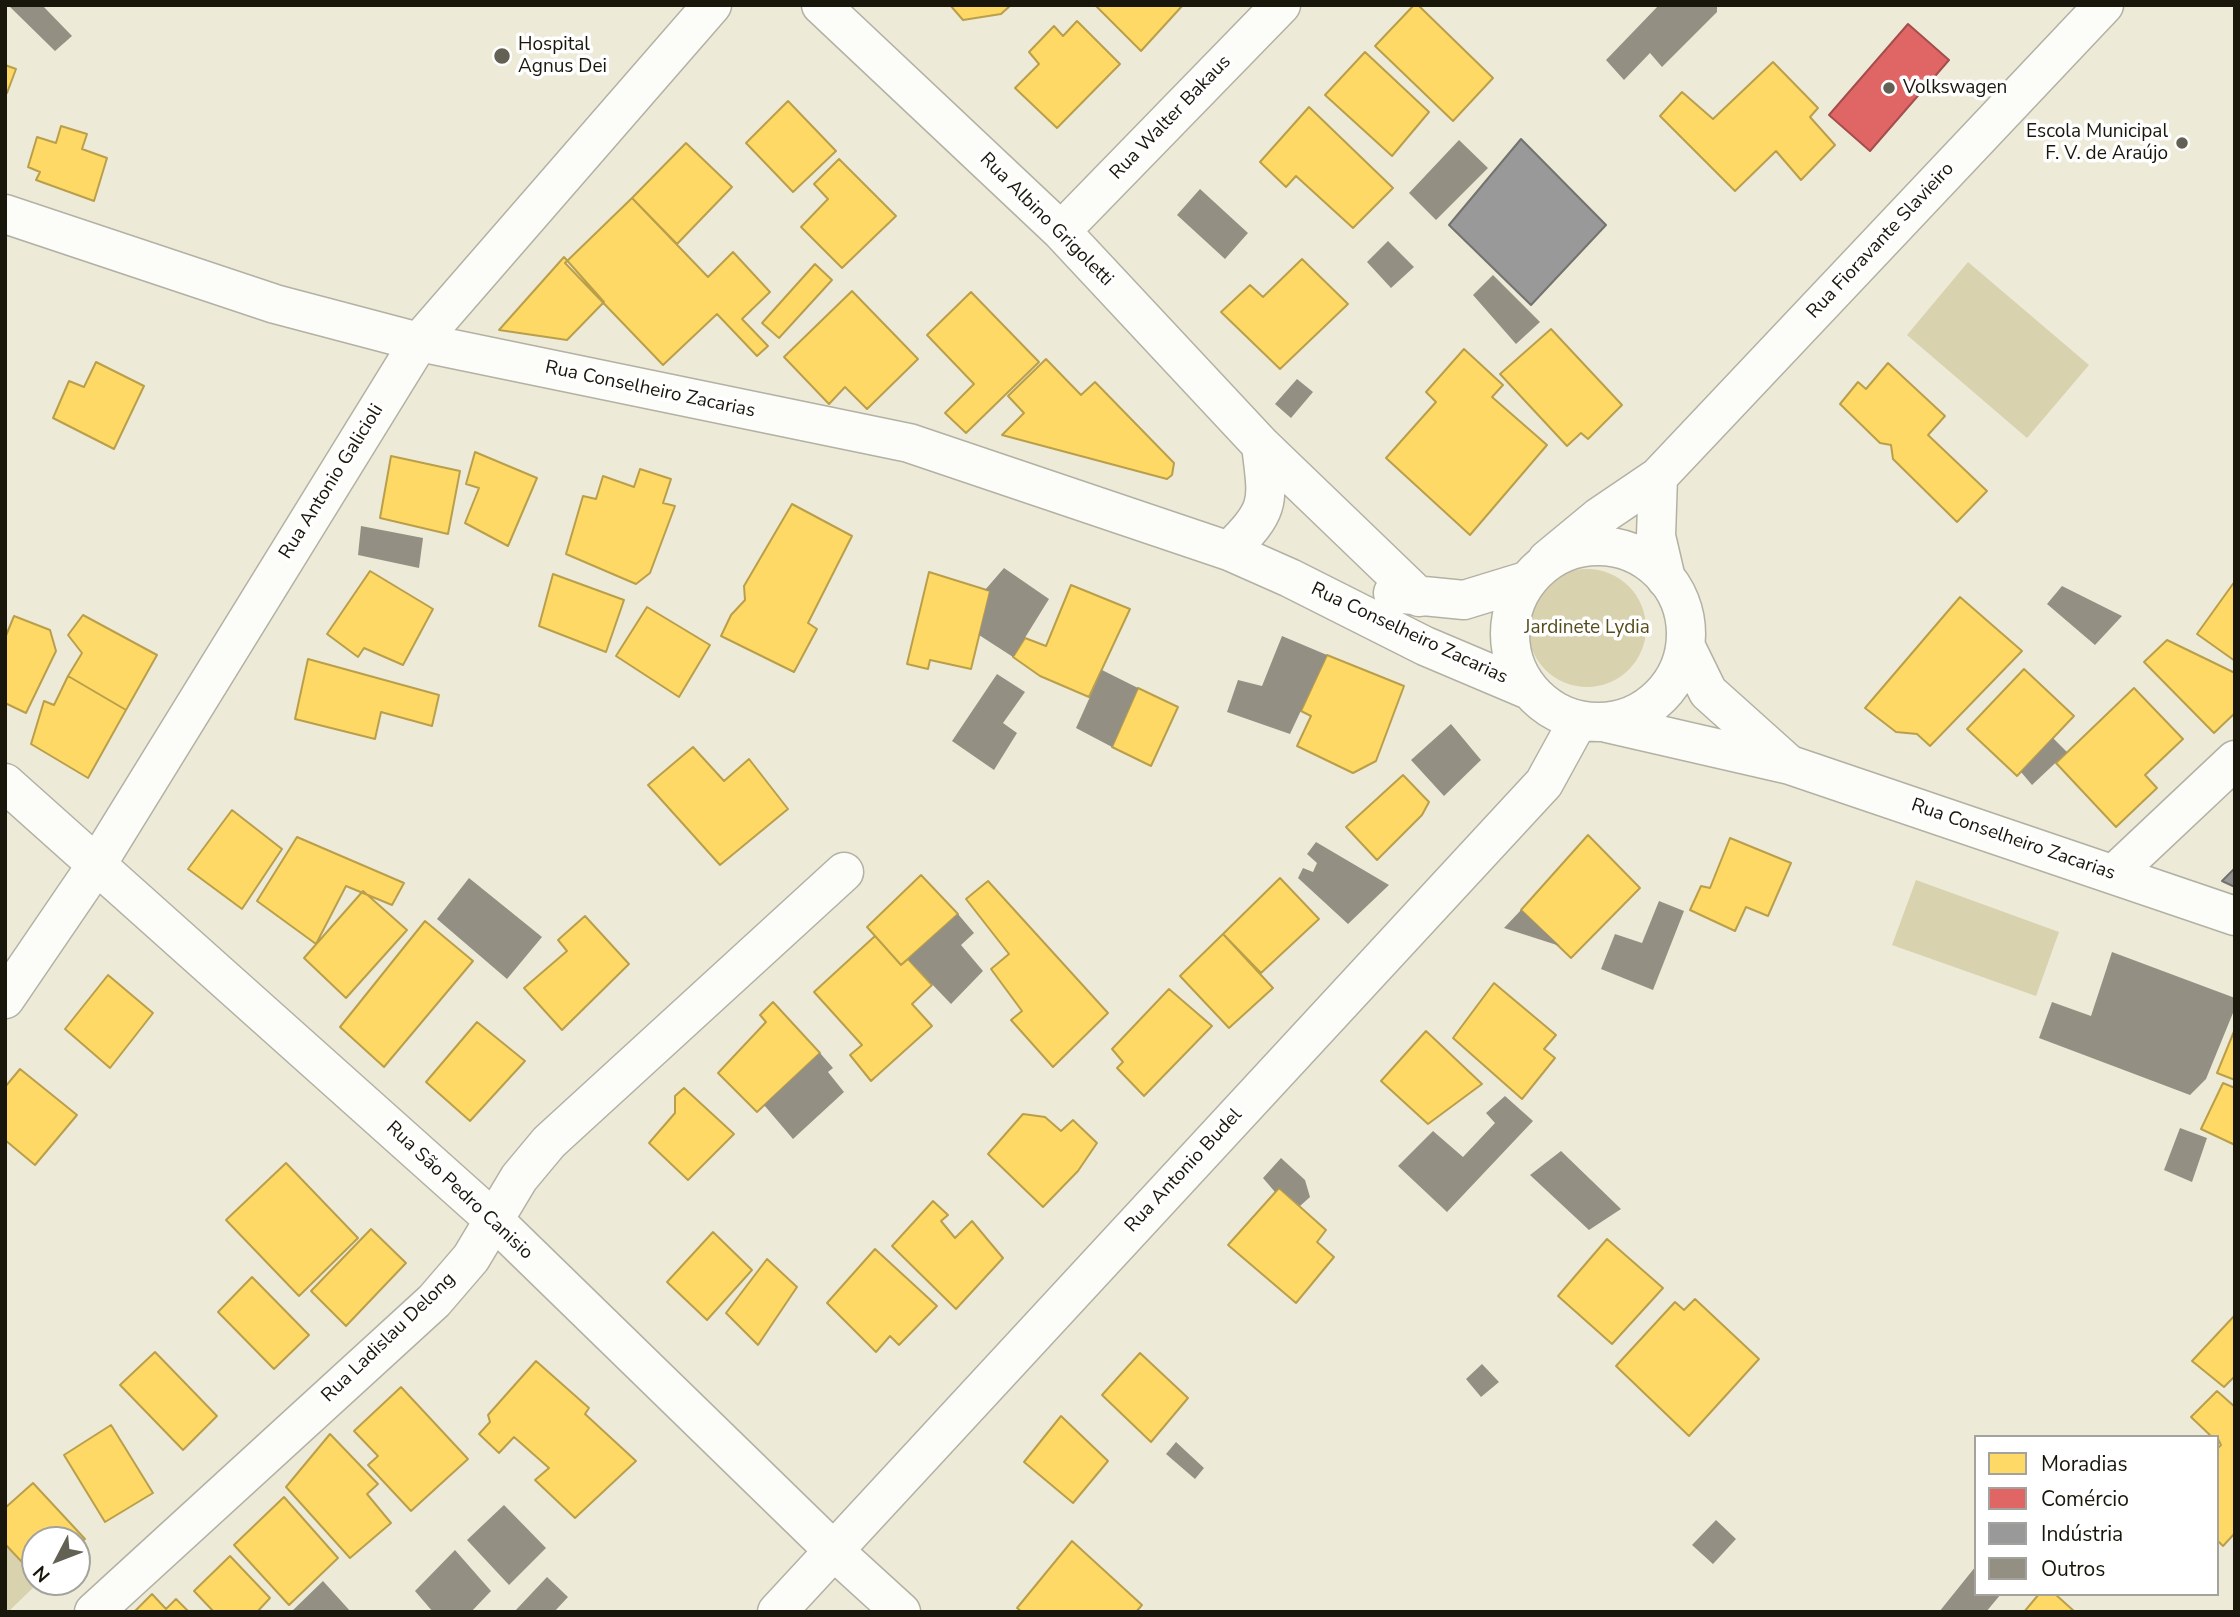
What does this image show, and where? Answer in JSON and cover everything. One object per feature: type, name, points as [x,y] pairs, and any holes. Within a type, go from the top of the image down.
[{"type":"street","name":"Rua Antonio Galicioli","points":[[5,999],[97,864],[419,342],[712,5]]},
{"type":"street","name":"Rua Albino Grigoletti","points":[[821,5],[1061,231],[1261,445],[1419,597]]},
{"type":"street","name":"Rua Walter Bakaus","points":[[1061,231],[1281,5]]},
{"type":"street","name":"Rua Fioravante Slavieiro","points":[[1536,571],[1599,517],[1658,477],[2104,5]]},
{"type":"street","name":"Rua Conselheiro Zacarias","points":[[5,214],[275,304],[419,342],[909,443],[1229,551],[1290,578],[1425,646],[1529,690]]},
{"type":"street","points":[[1229,551],[1262,514],[1267,497],[1261,445]]},
{"type":"street","points":[[1658,477],[1656,536],[1666,579]]},
{"type":"street","points":[[1602,545],[1631,551],[1656,567],[1666,579],[1675,590],[1686,617],[1686,647],[1678,675],[1660,699],[1636,715],[1593,722],[1529,690],[1514,665],[1508,636],[1512,607],[1536,571],[1573,548],[1602,545]]},
{"type":"street","name":"Rua Conselheiro Zacarias","points":[[1290,578],[1419,597],[1464,600],[1536,571]]},
{"type":"street","name":"Rua Conselheiro Zacarias","points":[[1686,647],[1708,692],[1790,765]]},
{"type":"street","name":"Rua Conselheiro Zacarias","points":[[1593,722],[1790,765],[2235,916]]},
{"type":"street","name":"Rua Antonio Budel","points":[[777,1612],[1544,783],[1593,722]]},
{"type":"street","points":[[2114,874],[2235,760]]},
{"type":"street","name":"Rua São Pedro Canisio","points":[[5,783],[495,1221],[833,1550],[901,1612]]},
{"type":"street","name":"Rua Ladislau Delong","points":[[94,1612],[434,1301],[471,1258],[519,1178],[549,1142],[844,872]]},
{"type":"green space","points":[[1968,262],[2089,365],[2027,438],[1907,335]]},
{"type":"green space","name":"Jardinete Lydia","points":[[1587,569],[1610,574],[1629,586],[1641,605],[1646,628],[1641,651],[1629,670],[1610,682],[1587,687],[1564,682],[1545,670],[1533,651],[1528,628],[1533,605],[1545,586],[1564,574]]},
{"type":"green space","points":[[1916,880],[2059,932],[2036,996],[1892,945]]},
{"type":"green space","points":[[5,1544],[21,1561],[21,1596],[25,1596],[5,1612]]},
{"type":"building: Moradias","points":[[950,5],[1011,5],[1001,14],[963,20]]},
{"type":"building: Moradias","points":[[1097,5],[1183,5],[1141,51],[1096,6]]},
{"type":"building: Moradias","points":[[1414,5],[1418,5],[1493,78],[1453,121],[1375,46]]},
{"type":"building: Moradias","points":[[1077,21],[1120,64],[1057,128],[1015,88],[1039,64],[1029,52],[1054,26],[1063,36]]},
{"type":"building: Moradias","points":[[1365,52],[1429,112],[1392,156],[1325,95]]},
{"type":"building: Moradias","points":[[1773,62],[1818,108],[1810,117],[1835,145],[1801,180],[1776,151],[1735,191],[1660,116],[1682,92],[1713,119]]},
{"type":"building: Moradias","points":[[5,65],[16,69],[7,93],[5,93]]},
{"type":"building: Moradias","points":[[788,101],[836,151],[793,192],[746,143]]},
{"type":"building: Moradias","points":[[1309,107],[1393,188],[1353,228],[1296,176],[1286,187],[1260,162]]},
{"type":"building: Moradias","points":[[61,126],[87,134],[82,149],[107,158],[94,201],[36,180],[40,172],[28,167],[37,137],[56,143]]},
{"type":"building: Moradias","points":[[686,143],[732,187],[677,244],[632,198]]},
{"type":"building: Moradias","points":[[839,159],[896,216],[842,268],[801,227],[828,199],[814,184]]},
{"type":"building: Moradias","points":[[632,198],[708,277],[733,252],[770,292],[742,319],[768,346],[757,356],[717,314],[663,365],[565,263]]},
{"type":"building: Moradias","points":[[564,257],[604,302],[567,340],[499,330]]},
{"type":"building: Moradias","points":[[1302,259],[1348,304],[1280,369],[1221,312],[1250,285],[1263,297]]},
{"type":"building: Moradias","points":[[815,264],[832,280],[779,338],[762,323]]},
{"type":"building: Moradias","points":[[852,291],[918,359],[867,409],[845,387],[829,404],[784,357]]},
{"type":"building: Moradias","points":[[971,292],[1039,362],[966,433],[945,413],[974,384],[927,335]]},
{"type":"building: Moradias","points":[[1551,329],[1622,405],[1588,439],[1581,433],[1567,446],[1500,374]]},
{"type":"building: Moradias","points":[[1464,349],[1503,385],[1492,397],[1547,445],[1470,535],[1386,458],[1436,402],[1426,392]]},
{"type":"building: Moradias","points":[[1046,359],[1081,395],[1095,382],[1174,463],[1172,475],[1167,479],[1002,435],[1024,413],[1008,396]]},
{"type":"building: Moradias","points":[[96,362],[144,386],[114,449],[53,418],[69,381],[84,387]]},
{"type":"building: Moradias","points":[[1888,363],[1945,416],[1928,435],[1987,491],[1957,522],[1893,459],[1891,445],[1880,443],[1840,404],[1858,382],[1866,389]]},
{"type":"building: Moradias","points":[[475,452],[537,478],[508,546],[465,523],[479,488],[466,484]]},
{"type":"building: Moradias","points":[[391,456],[460,471],[448,534],[380,518]]},
{"type":"building: Moradias","points":[[640,469],[671,479],[663,503],[675,506],[650,573],[636,584],[566,554],[583,496],[596,499],[603,476],[634,487]]},
{"type":"building: Moradias","points":[[792,504],[852,536],[808,623],[817,629],[794,672],[721,636],[731,615],[745,600],[744,586]]},
{"type":"building: Moradias","points":[[370,571],[433,609],[403,665],[364,648],[358,657],[327,634]]},
{"type":"building: Moradias","points":[[929,572],[990,591],[971,669],[930,660],[928,669],[907,664]]},
{"type":"building: Moradias","points":[[553,574],[624,600],[606,652],[539,626]]},
{"type":"building: Moradias","points":[[2235,581],[2235,661],[2197,634]]},
{"type":"building: Moradias","points":[[1071,585],[1130,609],[1089,697],[1040,676],[1013,657],[1025,638],[1046,646]]},
{"type":"building: Moradias","points":[[1960,597],[2022,651],[1930,746],[1917,734],[1896,732],[1865,708]]},
{"type":"building: Moradias","points":[[647,607],[710,645],[679,697],[616,656]]},
{"type":"building: Moradias","points":[[83,615],[157,655],[126,710],[68,676],[82,653],[68,635]]},
{"type":"building: Moradias","points":[[14,616],[50,630],[56,651],[26,713],[5,703],[5,638]]},
{"type":"building: Moradias","points":[[2167,640],[2235,673],[2235,713],[2214,733],[2144,662]]},
{"type":"building: Moradias","points":[[1327,655],[1404,686],[1376,761],[1353,773],[1297,746],[1311,716],[1301,711]]},
{"type":"building: Moradias","points":[[308,659],[439,695],[432,726],[381,712],[375,739],[295,719]]},
{"type":"building: Moradias","points":[[2024,669],[2074,716],[2017,776],[1967,729]]},
{"type":"building: Moradias","points":[[68,676],[126,710],[88,778],[31,744],[44,701],[54,705]]},
{"type":"building: Moradias","points":[[1138,688],[1178,707],[1151,766],[1112,747]]},
{"type":"building: Moradias","points":[[2134,688],[2183,739],[2145,775],[2157,788],[2116,827],[2056,763]]},
{"type":"building: Moradias","points":[[693,747],[724,781],[749,759],[788,809],[720,865],[648,785]]},
{"type":"building: Moradias","points":[[1403,775],[1429,802],[1422,815],[1377,860],[1346,827]]},
{"type":"building: Moradias","points":[[232,810],[282,849],[242,909],[188,869]]},
{"type":"building: Moradias","points":[[1588,835],[1640,888],[1571,958],[1521,910]]},
{"type":"building: Moradias","points":[[297,837],[404,883],[392,905],[346,886],[316,944],[257,901]]},
{"type":"building: Moradias","points":[[1730,838],[1791,863],[1768,916],[1746,907],[1735,931],[1690,910],[1701,886],[1710,888]]},
{"type":"building: Moradias","points":[[921,875],[958,914],[901,965],[867,927]]},
{"type":"building: Moradias","points":[[1280,878],[1319,919],[1261,973],[1223,934]]},
{"type":"building: Moradias","points":[[988,881],[1108,1013],[1053,1067],[1011,1020],[1022,1011],[991,969],[1009,954],[966,899]]},
{"type":"building: Moradias","points":[[363,891],[407,930],[346,998],[304,958]]},
{"type":"building: Moradias","points":[[585,916],[629,964],[562,1030],[524,988],[567,951],[558,940]]},
{"type":"building: Moradias","points":[[425,921],[473,961],[384,1067],[340,1027]]},
{"type":"building: Moradias","points":[[1223,934],[1273,988],[1229,1028],[1180,976]]},
{"type":"building: Moradias","points":[[875,936],[901,965],[908,959],[932,985],[912,1004],[932,1026],[871,1081],[850,1055],[862,1045],[814,992]]},
{"type":"building: Moradias","points":[[108,975],[153,1013],[110,1068],[65,1029]]},
{"type":"building: Moradias","points":[[1494,983],[1556,1035],[1544,1049],[1555,1058],[1522,1099],[1453,1038]]},
{"type":"building: Moradias","points":[[1169,989],[1212,1026],[1144,1096],[1117,1068],[1123,1062],[1112,1049]]},
{"type":"building: Moradias","points":[[773,1002],[820,1053],[757,1112],[718,1073],[766,1022],[760,1015]]},
{"type":"building: Moradias","points":[[477,1022],[525,1061],[470,1121],[426,1082]]},
{"type":"building: Moradias","points":[[2235,1029],[2235,1080],[2217,1073]]},
{"type":"building: Moradias","points":[[1426,1031],[1482,1084],[1428,1124],[1381,1081]]},
{"type":"building: Moradias","points":[[20,1069],[77,1115],[35,1165],[5,1140],[5,1087]]},
{"type":"building: Moradias","points":[[2223,1083],[2235,1088],[2235,1145],[2201,1129]]},
{"type":"building: Moradias","points":[[684,1088],[734,1134],[688,1180],[649,1143],[675,1113],[675,1096]]},
{"type":"building: Moradias","points":[[1023,1114],[1045,1117],[1061,1131],[1073,1120],[1097,1143],[1078,1171],[1043,1207],[988,1154]]},
{"type":"building: Moradias","points":[[286,1163],[358,1238],[299,1296],[226,1220]]},
{"type":"building: Moradias","points":[[1279,1188],[1326,1230],[1317,1242],[1334,1257],[1296,1303],[1228,1245]]},
{"type":"building: Moradias","points":[[933,1201],[948,1215],[941,1221],[955,1238],[972,1221],[1003,1258],[956,1309],[892,1246]]},
{"type":"building: Moradias","points":[[371,1229],[406,1263],[346,1326],[311,1291]]},
{"type":"building: Moradias","points":[[713,1232],[752,1270],[707,1320],[667,1282]]},
{"type":"building: Moradias","points":[[1607,1239],[1663,1288],[1612,1344],[1558,1296]]},
{"type":"building: Moradias","points":[[875,1249],[937,1306],[899,1345],[890,1336],[876,1352],[827,1303]]},
{"type":"building: Moradias","points":[[767,1259],[797,1287],[758,1345],[726,1313]]},
{"type":"building: Moradias","points":[[252,1277],[309,1335],[274,1369],[218,1312]]},
{"type":"building: Moradias","points":[[1695,1299],[1759,1359],[1689,1436],[1616,1366],[1675,1302],[1684,1310]]},
{"type":"building: Moradias","points":[[2235,1315],[2235,1376],[2224,1387],[2192,1361]]},
{"type":"building: Moradias","points":[[155,1352],[217,1416],[183,1450],[120,1385]]},
{"type":"building: Moradias","points":[[1140,1353],[1188,1398],[1151,1442],[1102,1395]]},
{"type":"building: Moradias","points":[[536,1361],[589,1408],[585,1414],[636,1461],[575,1518],[535,1480],[549,1468],[514,1437],[499,1453],[479,1434],[490,1422],[488,1415]]},
{"type":"building: Moradias","points":[[401,1387],[468,1459],[411,1511],[368,1465],[378,1456],[354,1431]]},
{"type":"building: Moradias","points":[[2217,1391],[2235,1407],[2235,1533],[2223,1546],[2219,1542],[2219,1435],[2210,1435],[2191,1417]]},
{"type":"building: Moradias","points":[[1061,1416],[1108,1461],[1073,1503],[1024,1462]]},
{"type":"building: Moradias","points":[[111,1425],[153,1493],[105,1522],[64,1455]]},
{"type":"building: Moradias","points":[[330,1434],[378,1484],[367,1494],[391,1523],[350,1558],[286,1487]]},
{"type":"building: Moradias","points":[[33,1483],[73,1526],[21,1526],[21,1561],[5,1544],[5,1508]]},
{"type":"building: Moradias","points":[[284,1497],[338,1558],[289,1605],[234,1545]]},
{"type":"building: Moradias","points":[[1072,1541],[1142,1605],[1136,1612],[1022,1612],[1017,1608]]},
{"type":"building: Moradias","points":[[230,1556],[270,1598],[257,1612],[214,1612],[194,1591]]},
{"type":"building: Moradias","points":[[152,1594],[166,1609],[176,1599],[189,1612],[134,1612]]},
{"type":"building: Moradias","points":[[2037,1596],[2057,1596],[2075,1612],[2024,1612]]},
{"type":"building: Comércio","name":"Volkswagen","points":[[1908,24],[1949,60],[1870,151],[1829,115]]},
{"type":"building: Indústria","points":[[1521,139],[1606,225],[1531,305],[1449,225]]},
{"type":"building: Indústria","points":[[2235,868],[2235,887],[2222,881]]},
{"type":"building: Outros","points":[[8,5],[42,5],[72,36],[55,51]]},
{"type":"building: Outros","points":[[1659,5],[1717,5],[1717,12],[1662,67],[1650,53],[1624,80],[1606,60]]},
{"type":"building: Outros","points":[[1459,140],[1488,168],[1436,220],[1409,193]]},
{"type":"building: Outros","points":[[1200,189],[1248,233],[1225,259],[1177,215]]},
{"type":"building: Outros","points":[[1388,241],[1414,267],[1391,288],[1367,262]]},
{"type":"building: Outros","points":[[1493,275],[1540,322],[1516,344],[1473,295]]},
{"type":"building: Outros","points":[[1297,379],[1313,392],[1291,418],[1275,404]]},
{"type":"building: Outros","points":[[361,526],[423,538],[419,568],[358,555]]},
{"type":"building: Outros","points":[[1004,568],[1049,599],[1013,657],[979,635],[990,591],[985,590]]},
{"type":"building: Outros","points":[[2062,586],[2122,616],[2095,645],[2047,604]]},
{"type":"building: Outros","points":[[1282,636],[1327,655],[1290,734],[1227,712],[1238,680],[1262,686]]},
{"type":"building: Outros","points":[[1102,670],[1138,688],[1112,747],[1076,728]]},
{"type":"building: Outros","points":[[997,674],[1025,692],[1003,723],[1017,733],[994,770],[952,741]]},
{"type":"building: Outros","points":[[1451,724],[1481,760],[1444,796],[1411,760]]},
{"type":"building: Outros","points":[[2053,738],[2067,752],[2032,785],[2021,772]]},
{"type":"building: Outros","points":[[1316,842],[1389,885],[1348,924],[1298,878],[1303,868],[1313,872],[1317,863],[1307,854]]},
{"type":"building: Outros","points":[[469,878],[542,937],[507,979],[437,919]]},
{"type":"building: Outros","points":[[1659,901],[1684,911],[1653,990],[1601,969],[1615,934],[1642,943]]},
{"type":"building: Outros","points":[[1521,910],[1560,946],[1504,928]]},
{"type":"building: Outros","points":[[958,914],[974,933],[961,945],[983,971],[951,1004],[908,959]]},
{"type":"building: Outros","points":[[2112,952],[2235,998],[2235,1008],[2206,1079],[2190,1095],[2039,1038],[2052,1002],[2091,1016]]},
{"type":"building: Outros","points":[[820,1053],[833,1068],[828,1072],[844,1092],[793,1139],[764,1105]]},
{"type":"building: Outros","points":[[1505,1096],[1533,1121],[1447,1212],[1398,1166],[1433,1131],[1463,1157],[1495,1123],[1486,1113]]},
{"type":"building: Outros","points":[[2180,1128],[2207,1138],[2192,1182],[2164,1170]]},
{"type":"building: Outros","points":[[1561,1151],[1621,1209],[1589,1230],[1530,1175]]},
{"type":"building: Outros","points":[[1281,1158],[1305,1180],[1310,1197],[1300,1206],[1279,1188],[1275,1192],[1263,1178]]},
{"type":"building: Outros","points":[[1482,1364],[1499,1382],[1481,1397],[1466,1379]]},
{"type":"building: Outros","points":[[1176,1442],[1204,1468],[1195,1479],[1166,1454]]},
{"type":"building: Outros","points":[[504,1505],[546,1548],[509,1585],[467,1540]]},
{"type":"building: Outros","points":[[1716,1520],[1736,1539],[1713,1564],[1692,1545]]},
{"type":"building: Outros","points":[[455,1550],[491,1591],[471,1612],[433,1612],[415,1591]]},
{"type":"building: Outros","points":[[1974,1568],[1974,1596],[1999,1596],[1986,1612],[1939,1612]]},
{"type":"building: Outros","points":[[547,1577],[568,1597],[554,1612],[514,1612]]},
{"type":"building: Outros","points":[[323,1581],[351,1612],[291,1612]]},
{"type":"place","name":"Hospital Agnus Dei","points":[[502,56]]},
{"type":"place","name":"Volkswagen","points":[[1889,88]]},
{"type":"place","name":"Escola Municipal F. V. de Araújo","points":[[2182,143]]}]
